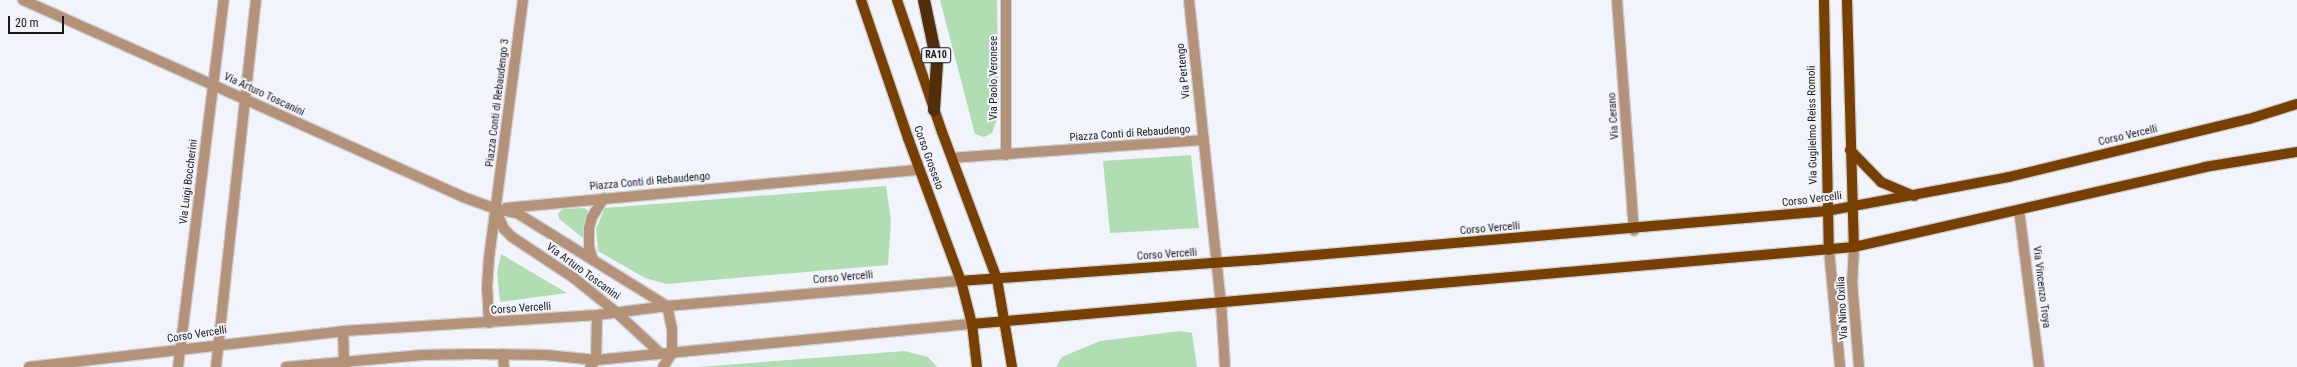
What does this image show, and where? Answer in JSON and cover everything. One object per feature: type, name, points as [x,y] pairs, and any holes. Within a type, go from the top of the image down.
[{"type":"highway","name":"RA10","points":[[924,0],[937,62],[934,110]]},
{"type":"main road","name":"Corso Grosseto","points":[[861,0],[919,170],[961,281],[972,324],[977,367]]},
{"type":"main road","name":"Corso Grosseto","points":[[897,0],[934,110],[997,279],[1006,321],[1012,367]]},
{"type":"main road","name":"Via Guglielmo Reiss Romoli","points":[[1824,0],[1827,211],[1829,250]]},
{"type":"main road","points":[[1846,0],[1854,247]]},
{"type":"main road","name":"Corso Vercelli","points":[[961,281],[1216,263],[1634,230],[1827,211],[1914,196],[2009,177],[2233,123],[2297,104]]},
{"type":"main road","points":[[1850,150],[1881,182],[1914,196]]},
{"type":"main road","points":[[972,324],[1854,247],[2205,167],[2297,152]]},
{"type":"street","name":"Via Arturo Toscanini","points":[[23,0],[244,99],[496,209],[517,213],[667,306]]},
{"type":"street","name":"Via Luigi Boccherini","points":[[178,367],[224,0]]},
{"type":"street","points":[[216,367],[244,99],[256,0]]},
{"type":"street","name":"Piazza Conti di Rebaudengo 3","points":[[496,209],[523,0]]},
{"type":"street","name":"Via Paolo Veronese","points":[[1006,0],[1006,156]]},
{"type":"street","name":"Via Pertengo","points":[[1189,0],[1203,140]]},
{"type":"street","name":"Via Cerano","points":[[1617,0],[1634,230]]},
{"type":"street","name":"Piazza Conti di Rebaudengo","points":[[952,158],[1006,156],[1203,140],[1221,302],[1225,367]]},
{"type":"street","name":"Piazza Conti di Rebaudengo","points":[[496,209],[919,170]]},
{"type":"street","points":[[593,260],[589,247],[589,228],[592,217],[604,198]]},
{"type":"street","name":"Via Arturo Toscanini","points":[[496,209],[504,230],[512,237],[574,278],[617,313],[660,354]]},
{"type":"street","points":[[490,323],[487,278],[496,209]]},
{"type":"street","name":"Via Vincenzo Troya","points":[[2019,210],[2039,367]]},
{"type":"street","name":"Via Nino Oxilia","points":[[1854,247],[1852,282],[1859,367]]},
{"type":"street","name":"Via Nino Oxilia","points":[[1829,250],[1840,367]]},
{"type":"street","name":"Corso Vercelli","points":[[29,367],[180,351],[218,344],[343,330],[490,323],[597,315],[667,306],[961,281]]},
{"type":"street","points":[[662,367],[672,353],[672,329],[667,306]]},
{"type":"street","points":[[593,364],[597,315]]},
{"type":"street","points":[[286,367],[344,364],[422,355],[503,354],[593,364],[660,354],[972,324]]},
{"type":"street","points":[[343,330],[344,364]]},
{"type":"street","points":[[503,354],[504,367]]},
{"type":"green space","points":[[940,0],[997,0],[999,114],[992,133],[984,137],[975,134]]},
{"type":"green space","points":[[1191,155],[1199,228],[1110,233],[1103,161]]},
{"type":"green space","points":[[886,186],[891,221],[888,265],[666,284],[645,278],[598,251],[596,229],[605,208]]},
{"type":"green space","points":[[584,208],[590,212],[583,238],[559,219],[558,213],[563,209]]},
{"type":"green space","points":[[501,254],[567,293],[500,302],[497,272]]},
{"type":"green space","points":[[1181,331],[1192,333],[1197,367],[1056,367],[1062,357],[1100,341]]},
{"type":"green space","points":[[905,351],[928,357],[937,367],[698,367]]}]
